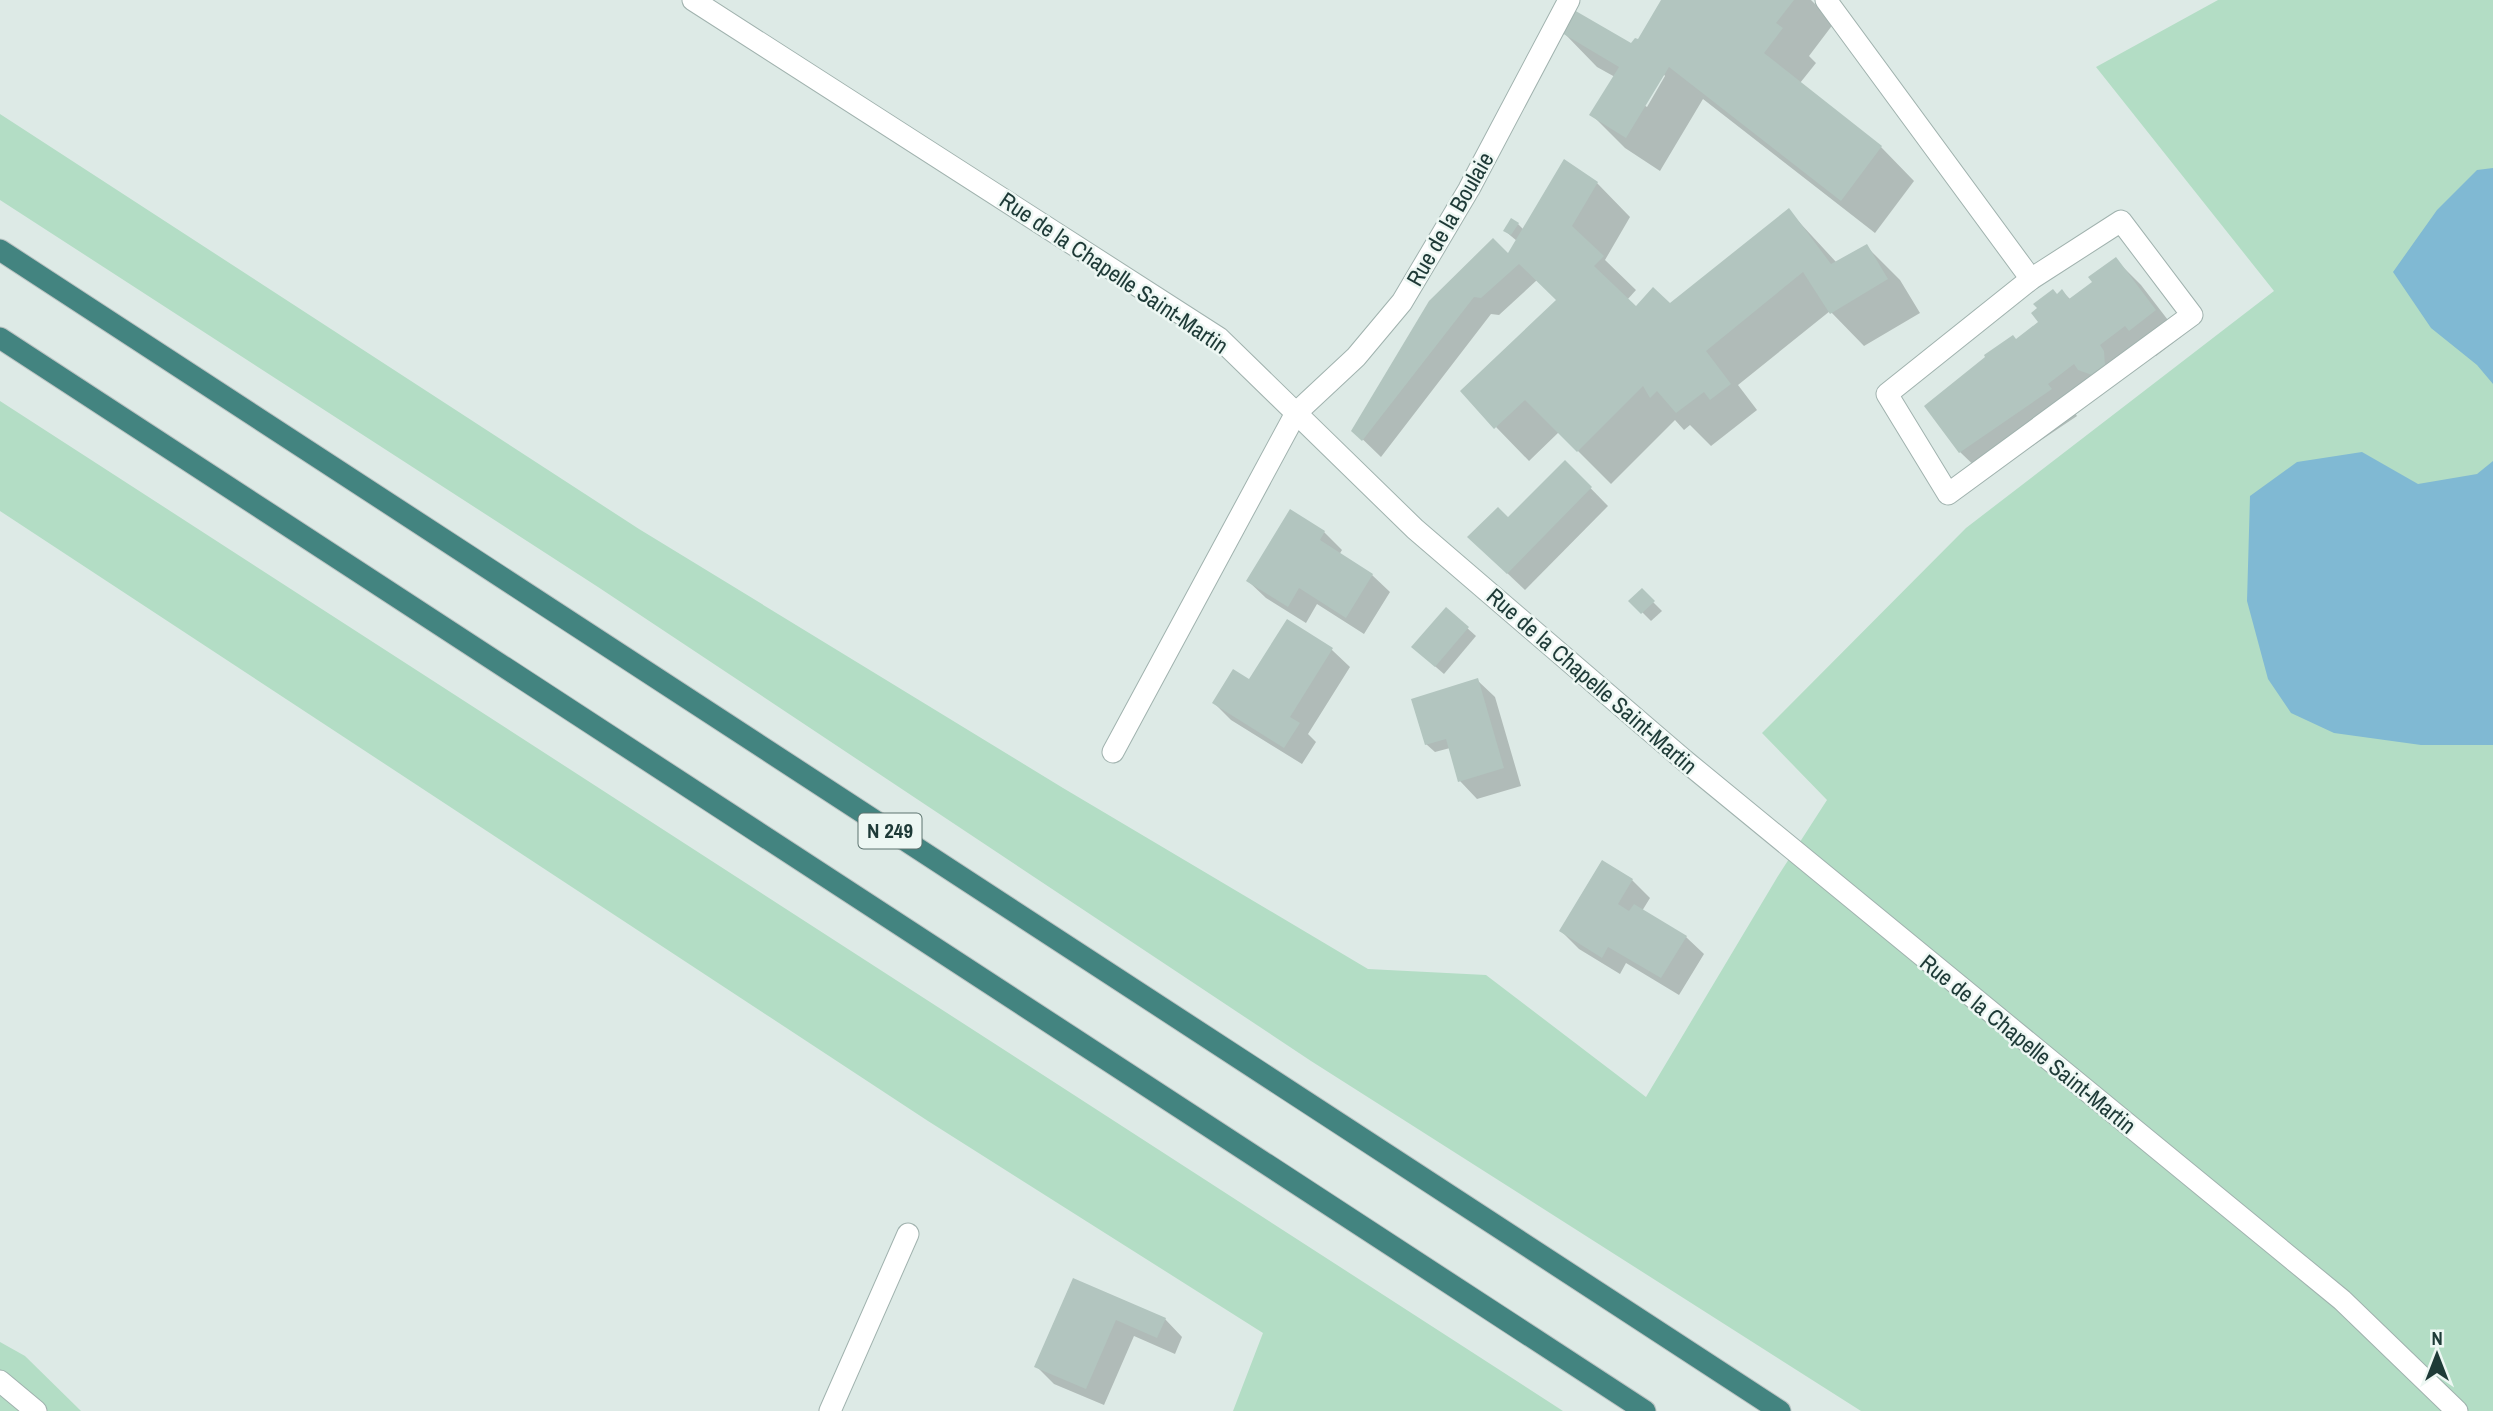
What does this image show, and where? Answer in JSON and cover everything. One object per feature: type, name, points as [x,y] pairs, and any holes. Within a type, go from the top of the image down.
[{"type":"highway","name":"N 249","points":[[0,250],[1780,1411]]},
{"type":"highway","points":[[0,338],[1645,1411]]},
{"type":"street","name":"Rue de la Chapelle Saint-Martin","points":[[693,0],[1219,338],[1415,529],[1477,583],[1714,786],[2342,1300],[2457,1411]]},
{"type":"street","name":"Rue de la Boulaie","points":[[1113,752],[1296,413],[1356,357],[1402,302],[1469,189],[1569,0]]},
{"type":"street","points":[[1826,0],[2031,279]]},
{"type":"street","points":[[2122,221],[2192,315],[1948,494],[1888,394],[2031,279],[2122,221]]},
{"type":"street","points":[[830,1411],[908,1234]]},
{"type":"street","points":[[0,1381],[36,1411]]},
{"type":"green space","points":[[2218,0],[2493,0],[2493,1411],[1861,1411],[1311,1061],[598,587],[0,200],[0,114],[639,529],[1063,788],[1368,969],[1486,975],[1646,1097],[1778,876],[1827,800],[1762,733],[1966,528],[2274,291],[2096,67]]},
{"type":"green space","points":[[0,401],[1563,1411],[1233,1411],[1263,1333],[928,1121],[0,511]]},
{"type":"green space","points":[[0,1342],[25,1356],[81,1411],[0,1411]]},
{"type":"water","points":[[2493,168],[2493,384],[2477,365],[2431,328],[2393,272],[2437,210],[2477,170]]},
{"type":"water","points":[[2362,452],[2418,484],[2477,474],[2493,461],[2493,745],[2421,745],[2334,733],[2291,713],[2268,679],[2247,601],[2250,496],[2297,462]]},
{"type":"building","points":[[1661,0],[1794,0],[1776,23],[1783,28],[1764,53],[1882,146],[1841,201],[1669,67],[1626,138],[1589,115],[1619,67],[1562,33],[1574,10],[1631,43],[1635,38],[1638,39]]},
{"type":"building","points":[[1564,159],[1598,182],[1572,226],[1604,256],[1594,266],[1636,306],[1653,287],[1670,303],[1789,208],[1831,264],[1867,244],[1888,279],[1830,314],[1803,272],[1706,351],[1731,384],[1710,400],[1704,392],[1676,413],[1657,391],[1650,398],[1643,386],[1577,452],[1525,400],[1494,429],[1460,391],[1556,300],[1519,264],[1481,298],[1474,297],[1362,441],[1351,431],[1429,301],[1493,238],[1508,253]]},
{"type":"building","points":[[1511,218],[1519,223],[1511,235],[1503,231]]},
{"type":"building","points":[[2116,257],[2156,310],[2129,331],[2125,326],[2100,345],[2104,351],[2105,365],[2092,375],[2078,370],[2074,364],[2048,384],[2052,389],[1959,453],[1924,406],[1985,357],[1984,355],[2013,335],[2016,339],[2038,322],[2031,313],[2037,308],[2033,304],[2053,289],[2057,294],[2062,289],[2069,299],[2092,282],[2088,277]]},
{"type":"building","points":[[1565,460],[1592,487],[1507,574],[1467,537],[1498,507],[1508,517]]},
{"type":"building","points":[[1290,509],[1325,531],[1320,540],[1373,574],[1346,618],[1299,588],[1288,607],[1246,581]]},
{"type":"building","points":[[1642,588],[1655,601],[1641,614],[1628,601]]},
{"type":"building","points":[[1446,607],[1469,627],[1435,667],[1411,647]]},
{"type":"building","points":[[1287,619],[1333,648],[1290,717],[1300,723],[1284,748],[1212,703],[1233,669],[1249,679]]},
{"type":"building","points":[[1478,678],[1504,768],[1458,782],[1446,739],[1425,745],[1411,699]]},
{"type":"building","points":[[1602,860],[1633,879],[1618,904],[1629,911],[1634,904],[1687,936],[1661,978],[1608,947],[1602,958],[1559,931]]},
{"type":"building","points":[[1073,1278],[1166,1318],[1157,1338],[1116,1320],[1086,1389],[1034,1367]]}]
